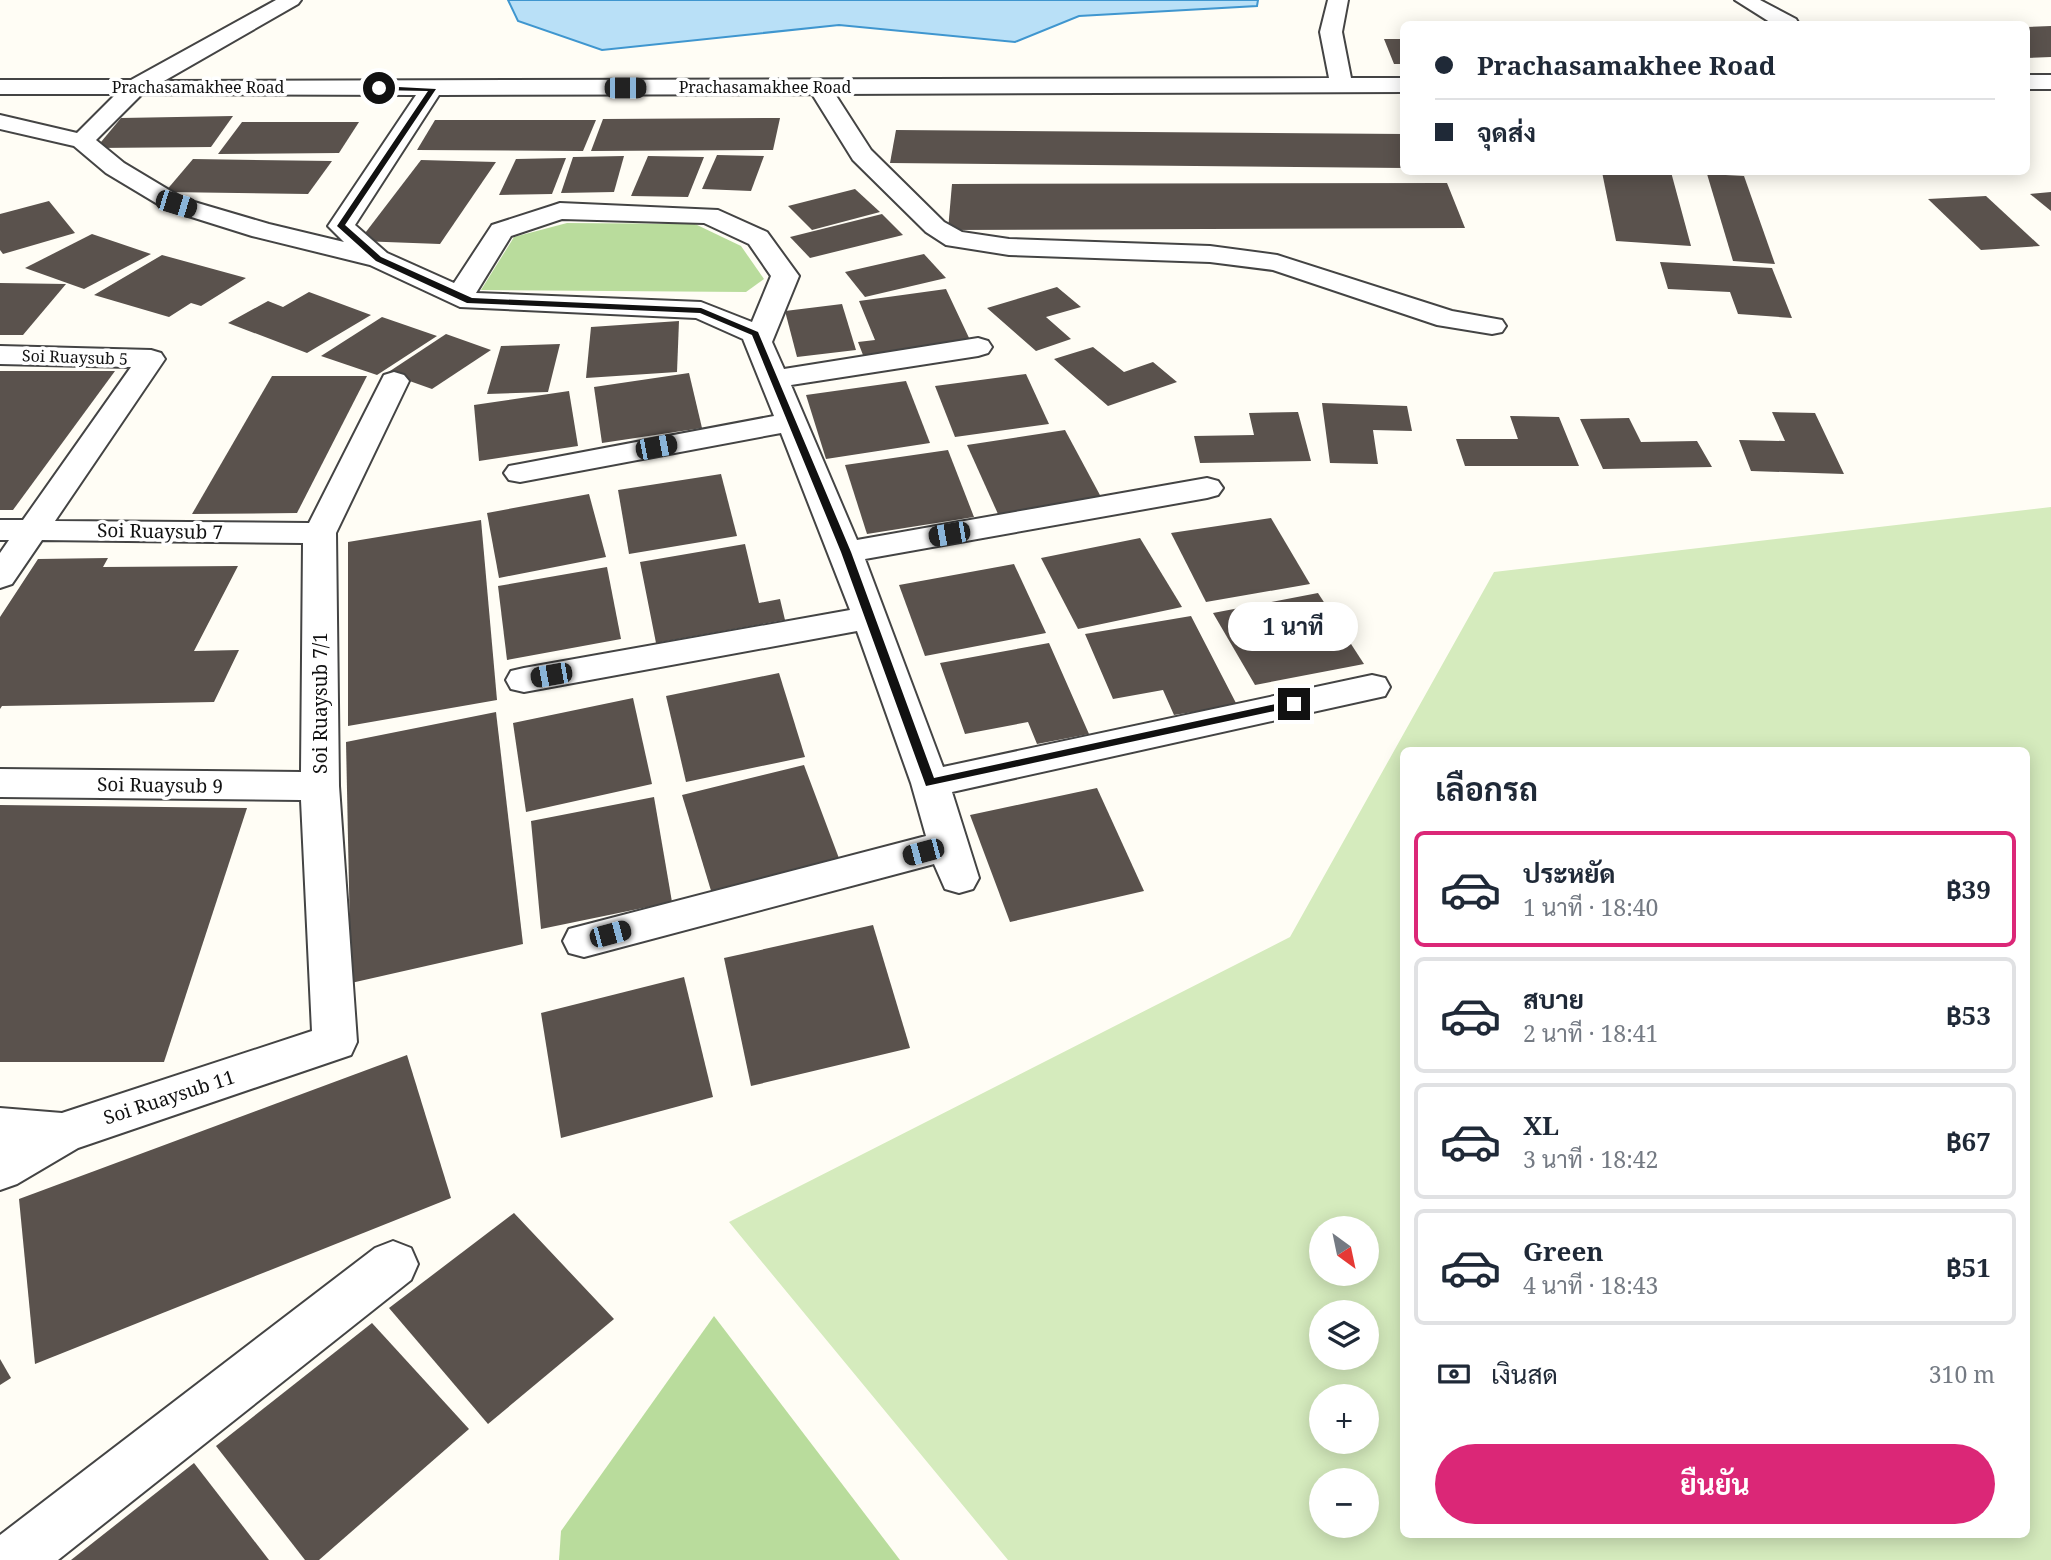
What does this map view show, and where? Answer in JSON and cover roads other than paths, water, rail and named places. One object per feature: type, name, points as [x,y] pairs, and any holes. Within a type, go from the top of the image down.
[{"type":"street","points":[[82,141],[136,87],[291,0]]},
{"type":"street","points":[[1338,0],[1331,32],[1341,85]]},
{"type":"street","points":[[1745,0],[1783,21]]},
{"type":"street","points":[[2030,82],[2051,82]]},
{"type":"street","name":"Prachasamakhee Road","points":[[0,87],[432,89],[1400,85]]},
{"type":"street","points":[[819,87],[862,155],[935,227],[955,239],[1009,247],[1210,254],[1277,263],[1447,319],[1492,326]]},
{"type":"street","points":[[379,259],[341,226],[432,89]]},
{"type":"street","points":[[0,122],[82,141],[115,168],[176,204],[261,230],[379,259],[470,301],[701,310],[755,334],[846,552],[930,783],[954,862],[584,941]]},
{"type":"street","points":[[460,296],[501,231],[560,211],[709,215],[758,238],[785,276],[758,342]]},
{"type":"street","points":[[774,379],[978,347]]},
{"type":"street","name":"Soi Ruaysub 5","points":[[0,355],[150,359],[34,530]]},
{"type":"street","name":"Soi Ruaysub 7/1","points":[[335,1042],[320,786],[320,533],[394,381]]},
{"type":"street","points":[[520,473],[792,422]]},
{"type":"street","points":[[846,552],[1207,488]]},
{"type":"street","name":"Soi Ruaysub 7","points":[[0,530],[320,533]]},
{"type":"street","points":[[0,577],[34,530]]},
{"type":"street","points":[[524,680],[870,618]]},
{"type":"street","points":[[930,783],[1372,687]]},
{"type":"street","name":"Soi Ruaysub 9","points":[[0,783],[320,786]]},
{"type":"street","name":"Soi Ruaysub 11","points":[[0,1128],[62,1133],[335,1042]]},
{"type":"street","points":[[0,1169],[62,1133]]},
{"type":"street","points":[[13,1560],[393,1264]]},
{"type":"water","points":[[508,0],[1258,0],[1257,6],[1079,16],[1015,42],[839,25],[602,50],[518,21]]}]
